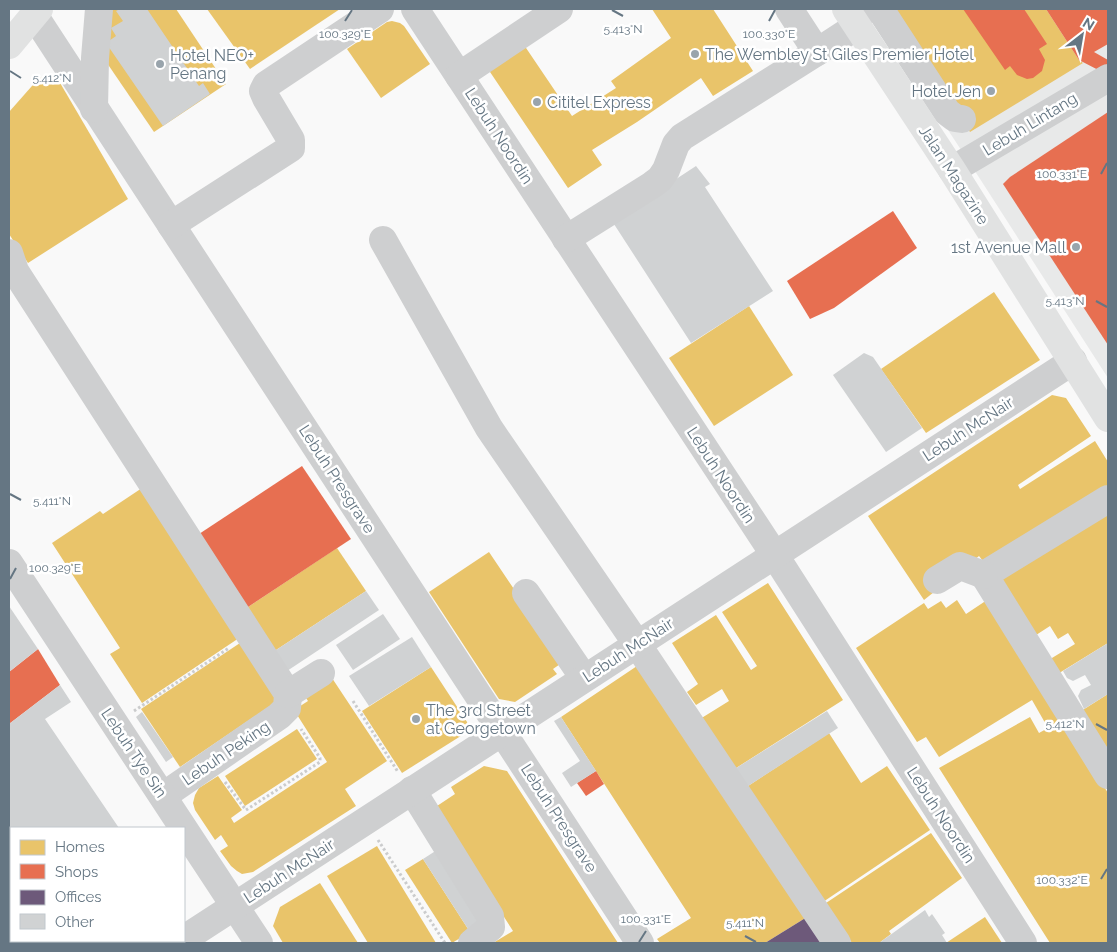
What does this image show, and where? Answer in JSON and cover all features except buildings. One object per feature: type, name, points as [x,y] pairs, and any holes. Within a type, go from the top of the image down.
[{"type":"main road","points":[[9,45],[36,12]]},
{"type":"main road","name":"Jalan Magazine","points":[[855,14],[1108,418]]},
{"type":"street","points":[[94,109],[95,58],[99,9]]},
{"type":"street","points":[[171,225],[290,148],[291,140],[263,91],[266,85],[380,9]]},
{"type":"street","name":"Lebuh Noordin","points":[[415,9],[774,554],[1023,943]]},
{"type":"street","points":[[459,76],[559,9]]},
{"type":"street","points":[[788,9],[817,52]]},
{"type":"street","points":[[880,9],[947,112],[955,118],[962,119]]},
{"type":"street","name":"Lebuh Presgrave","points":[[36,12],[94,109],[640,943]]},
{"type":"street","points":[[566,239],[660,179],[666,170],[676,144],[682,136],[817,52],[855,14]]},
{"type":"street","name":"Lebuh Lintang","points":[[952,170],[1108,78]]},
{"type":"street","points":[[383,240],[489,428],[637,644],[837,943]]},
{"type":"street","points":[[11,267],[250,634],[288,701]]},
{"type":"street","name":"Lebuh McNair","points":[[185,938],[1073,361]]},
{"type":"street","points":[[984,575],[1108,499]]},
{"type":"street","name":"Lebuh Tye Sin","points":[[9,564],[183,827]]},
{"type":"street","points":[[937,580],[960,566],[984,575],[1108,775]]},
{"type":"street","points":[[526,593],[584,678]]},
{"type":"street","name":"Lebuh Peking","points":[[163,796],[279,716],[288,701],[321,673]]},
{"type":"street","points":[[411,791],[490,916],[491,927],[472,943]]},
{"type":"street","name":"Lebuh Tye Sin","points":[[185,830],[259,943]]},
{"type":"path","points":[[115,724],[250,634]]},
{"type":"path","points":[[212,762],[246,810],[320,762],[320,758],[288,701]]},
{"type":"path","points":[[353,702],[411,791]]},
{"type":"path","points":[[366,820],[445,943]]},
{"type":"shaded area","points":[[869,9],[1108,9],[1108,378],[982,182]]},
{"type":"place","name":"The Wembley St Giles Premier Hotel","points":[[695,54]]},
{"type":"place","name":"Hotel NEO+ Penang","points":[[160,64]]},
{"type":"place","name":"Hotel Jen","points":[[991,91]]},
{"type":"place","name":"Cititel Express","points":[[537,102]]},
{"type":"place","name":"1st Avenue Mall","points":[[1076,247]]},
{"type":"place","name":"The 3rd Street at Georgetown","points":[[416,719]]}]
